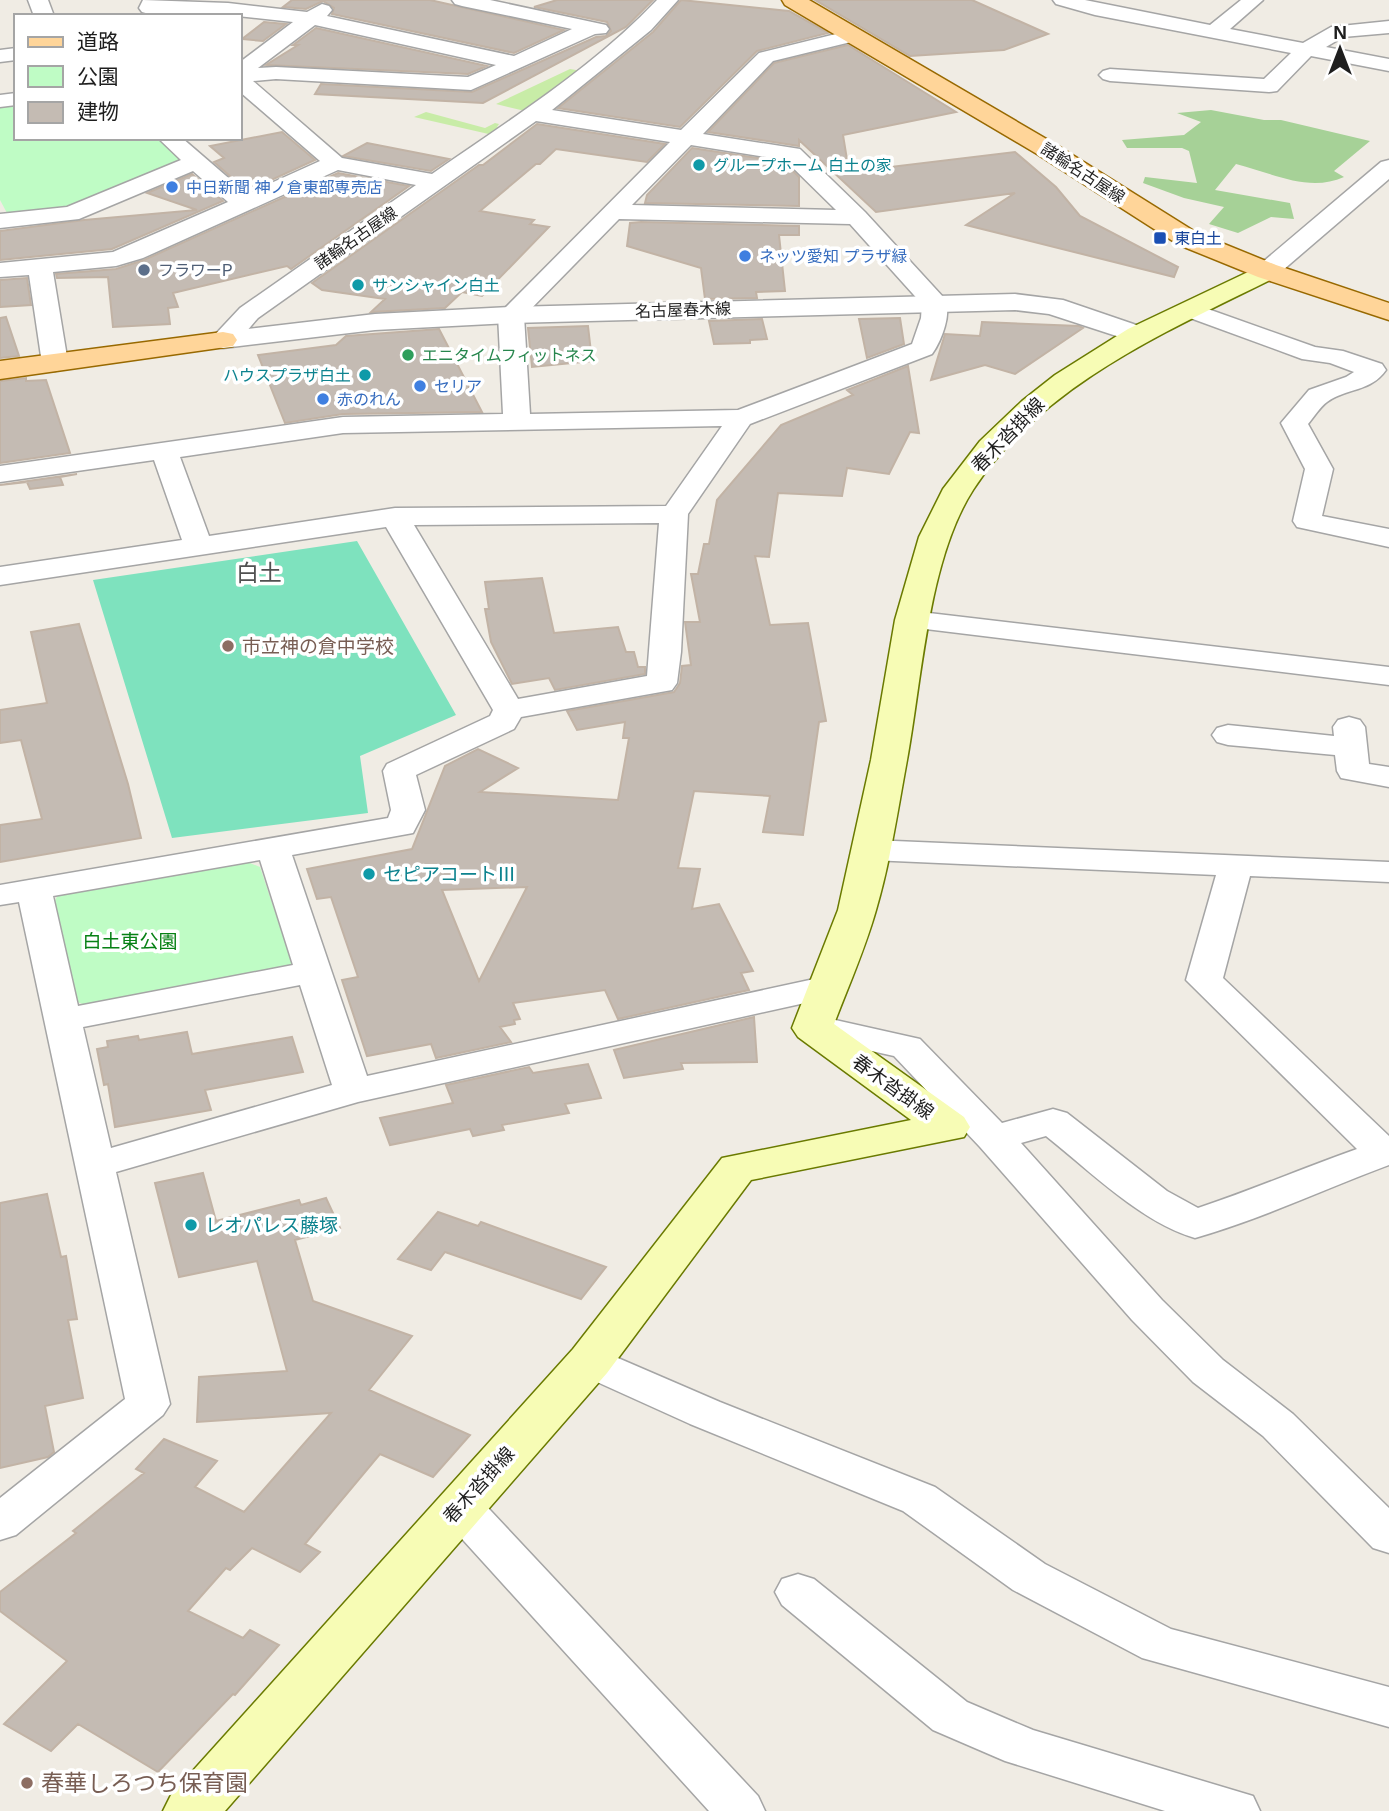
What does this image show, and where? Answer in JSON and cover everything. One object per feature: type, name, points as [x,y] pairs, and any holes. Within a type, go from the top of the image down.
[{"type":"main road","name":"諸輪名古屋線","points":[[793,0],[1046,149],[1188,239],[1267,271],[1389,312]]},
{"type":"main road","name":"春木沓掛線","points":[[191,1811],[590,1361],[737,1168],[948,1127],[813,1027],[857,910],[889,760],[912,620],[925,567],[958,489],[991,447],[1032,407],[1065,381],[1138,335],[1267,271]]},
{"type":"main road","points":[[0,370],[223,340]]},
{"type":"street","points":[[242,72],[336,0]]},
{"type":"street","points":[[462,0],[633,36]]},
{"type":"street","name":"諸輪名古屋線","points":[[223,340],[249,313],[578,82],[633,36],[668,0]]},
{"type":"street","points":[[1063,0],[1130,16],[1389,65]]},
{"type":"street","points":[[1130,16],[1151,0]]},
{"type":"street","points":[[1215,31],[1249,0]]},
{"type":"street","points":[[148,8],[228,9],[311,18],[517,63]]},
{"type":"street","points":[[1110,75],[1269,86],[1307,49],[1339,31],[1389,27]]},
{"type":"street","points":[[242,74],[276,73],[471,84],[592,28]]},
{"type":"street","points":[[517,421],[511,315],[766,57],[852,36]]},
{"type":"street","points":[[242,83],[335,163],[437,181]]},
{"type":"street","points":[[0,474],[343,425],[741,418],[923,349],[934,318],[935,303],[857,218],[792,154],[532,114]]},
{"type":"street","points":[[171,140],[244,204]]},
{"type":"street","points":[[0,221],[71,214],[195,162]]},
{"type":"street","points":[[0,270],[116,259],[135,253],[335,163]]},
{"type":"street","points":[[1267,271],[1389,167]]},
{"type":"street","points":[[611,212],[857,218]]},
{"type":"street","points":[[40,267],[55,363]]},
{"type":"street","name":"名古屋春木線","points":[[223,340],[375,321],[1015,302],[1053,306],[1138,335]]},
{"type":"street","points":[[1191,310],[1311,354],[1334,356],[1373,370],[1355,383],[1318,396],[1294,424],[1319,470],[1307,521],[1389,538]]},
{"type":"street","points":[[509,710],[661,683],[666,652],[674,514],[741,418]]},
{"type":"street","points":[[164,451],[199,547]]},
{"type":"street","points":[[0,576],[395,517],[674,514]]},
{"type":"street","points":[[395,517],[509,710]]},
{"type":"street","points":[[912,620],[1389,676]]},
{"type":"street","points":[[0,1523],[148,1404],[62,1020],[17,892],[401,826],[408,810],[399,772],[503,722],[509,710]]},
{"type":"street","points":[[1246,745],[1350,735],[1353,771],[1389,777]]},
{"type":"street","points":[[273,848],[353,1091]]},
{"type":"street","points":[[871,850],[1389,872]]},
{"type":"street","points":[[995,1138],[1053,1122],[1153,1200],[1195,1224],[1287,1192],[1308,1181],[1384,1153],[1204,980],[1236,866]]},
{"type":"street","points":[[62,1020],[313,972]]},
{"type":"street","points":[[96,1165],[353,1091],[828,987]]},
{"type":"street","points":[[813,1027],[907,1047],[995,1138],[1173,1336],[1208,1371],[1278,1425],[1389,1536]]},
{"type":"street","points":[[590,1361],[705,1413],[919,1499],[1029,1577],[1159,1645],[1389,1707]]},
{"type":"street","points":[[460,1507],[740,1811]]},
{"type":"street","points":[[798,1592],[950,1716],[1022,1747],[1235,1811]]},
{"type":"green space","points":[[570,69],[582,71],[525,111],[496,104]]},
{"type":"green space","points":[[14,102],[14,140],[159,140],[181,159],[178,163],[66,211],[7,213],[0,200],[0,104]]},
{"type":"green space","points":[[1211,110],[1264,120],[1281,120],[1370,141],[1334,171],[1344,177],[1331,181],[1317,183],[1290,180],[1236,164],[1215,190],[1290,203],[1294,219],[1271,217],[1238,233],[1209,224],[1224,207],[1184,198],[1143,183],[1145,177],[1197,183],[1189,151],[1182,148],[1127,148],[1122,140],[1184,135],[1201,122],[1177,113]]},
{"type":"green space","points":[[426,112],[485,128],[495,123],[502,128],[493,135],[414,117]]},
{"type":"green space","points":[[357,541],[456,715],[360,756],[368,813],[172,838],[93,580]]},
{"type":"green space","name":"白土東公園","points":[[245,861],[260,867],[292,963],[282,972],[93,1008],[77,1002],[55,901],[58,894]]},
{"type":"building","points":[[292,0],[430,0],[564,30],[514,53],[332,14],[334,8],[323,1],[306,9],[283,7]]},
{"type":"building","points":[[557,0],[653,0],[626,27],[483,103],[315,94],[321,84],[472,92],[596,37],[606,36],[611,31],[607,22],[534,7]]},
{"type":"building","points":[[681,0],[789,11],[828,33],[757,51],[680,127],[558,108],[653,32]]},
{"type":"building","points":[[815,0],[972,0],[1048,34],[1004,50],[910,56]]},
{"type":"building","points":[[264,22],[286,24],[263,41],[242,39]]},
{"type":"building","points":[[316,28],[487,66],[468,74],[266,65],[298,45],[293,45]]},
{"type":"building","points":[[848,45],[956,112],[843,135],[849,172],[1015,152],[1056,187],[1080,216],[1178,267],[1174,277],[966,225],[1015,193],[876,212],[799,140],[799,146],[708,132],[774,63]]},
{"type":"building","points":[[537,124],[665,144],[647,162],[556,149],[540,164],[536,164],[480,211],[534,220],[530,224],[549,227],[482,296],[462,292],[445,308],[371,312],[385,299],[322,290],[312,283],[479,165],[483,165]]},
{"type":"building","points":[[282,132],[315,160],[247,191],[214,162],[224,158],[210,146]]},
{"type":"building","points":[[367,143],[449,159],[431,171],[343,156]]},
{"type":"building","points":[[692,148],[784,162],[799,177],[799,206],[645,203],[647,195]]},
{"type":"building","points":[[338,173],[409,186],[291,269],[287,266],[173,293],[178,307],[168,308],[170,324],[113,327],[108,277],[57,278],[56,274],[116,269],[144,260]]},
{"type":"building","points":[[192,174],[223,201],[112,249],[0,260],[0,231],[197,210],[147,193]]},
{"type":"building","points":[[630,223],[799,226],[799,235],[779,235],[785,291],[756,292],[757,298],[705,299],[701,268],[627,246]]},
{"type":"building","points":[[27,278],[31,305],[0,307],[0,280]]},
{"type":"building","points":[[6,317],[19,356],[0,358],[0,318]]},
{"type":"building","points":[[900,318],[904,344],[867,358],[859,319]]},
{"type":"building","points":[[762,319],[767,339],[750,340],[750,343],[714,344],[709,321]]},
{"type":"building","points":[[982,322],[1083,328],[1015,374],[985,365],[931,380],[945,334],[980,336]]},
{"type":"building","points":[[588,326],[592,361],[532,367],[528,328]]},
{"type":"building","name":"ハウスプラザ白土","points":[[439,329],[482,412],[343,414],[285,423],[258,355],[336,345],[346,336]]},
{"type":"building","points":[[908,366],[919,433],[910,432],[889,474],[847,468],[842,496],[778,493],[769,557],[755,556],[770,625],[808,623],[826,721],[819,722],[803,835],[763,832],[770,796],[694,791],[678,868],[700,869],[692,909],[719,904],[753,971],[741,973],[749,990],[618,1019],[605,990],[513,1003],[520,1019],[514,1020],[515,1024],[500,1027],[511,1042],[436,1058],[431,1044],[367,1056],[342,980],[358,977],[331,897],[317,899],[307,869],[412,849],[445,766],[478,749],[518,768],[480,792],[618,800],[629,738],[623,738],[625,722],[577,730],[567,711],[674,692],[680,683],[682,666],[691,665],[685,622],[700,622],[691,574],[698,574],[704,544],[709,544],[717,500],[781,425],[853,395],[847,390]],"holes":[[[527,887],[479,981],[442,890]]]},
{"type":"building","points":[[26,378],[26,381],[46,380],[70,453],[0,463],[0,381]]},
{"type":"building","points":[[77,474],[60,477],[63,485],[30,489],[27,482],[0,485]]},
{"type":"building","points":[[542,578],[554,633],[618,627],[626,652],[634,652],[638,667],[645,667],[645,674],[555,690],[549,678],[512,684],[491,642],[485,609],[489,609],[485,582]]},
{"type":"building","points":[[79,624],[128,784],[141,838],[0,862],[0,825],[42,819],[21,740],[0,743],[0,710],[47,703],[31,632]]},
{"type":"building","points":[[754,1017],[757,1062],[681,1063],[683,1069],[624,1078],[614,1050]]},
{"type":"building","points":[[187,1032],[192,1054],[292,1037],[303,1072],[205,1090],[211,1110],[115,1127],[108,1084],[104,1085],[97,1049],[108,1047],[107,1041],[138,1036],[139,1040]]},
{"type":"building","points":[[588,1064],[601,1098],[565,1104],[569,1113],[502,1125],[504,1130],[473,1136],[470,1129],[390,1145],[380,1118],[453,1103],[446,1085],[529,1067],[533,1073]]},
{"type":"building","points":[[203,1173],[216,1221],[299,1200],[301,1205],[326,1198],[340,1228],[295,1240],[313,1301],[412,1336],[369,1390],[470,1435],[433,1477],[380,1454],[305,1544],[320,1552],[300,1572],[252,1548],[230,1570],[226,1568],[188,1611],[243,1638],[250,1630],[279,1645],[235,1695],[233,1694],[158,1772],[78,1724],[51,1751],[4,1724],[67,1661],[0,1611],[0,1592],[76,1533],[73,1531],[144,1473],[136,1469],[164,1439],[217,1461],[195,1487],[244,1512],[331,1413],[197,1422],[199,1377],[287,1371],[257,1261],[179,1277],[155,1183]]},
{"type":"building","points":[[47,1194],[61,1257],[66,1256],[77,1319],[68,1320],[83,1398],[45,1406],[54,1452],[48,1457],[0,1468],[0,1203]]},
{"type":"building","points":[[438,1212],[478,1226],[481,1222],[606,1267],[581,1299],[445,1252],[431,1270],[398,1259]]},
{"type":"place","name":"グループホーム 白土の家","points":[[699,165]]},
{"type":"place","name":"中日新聞 神ノ倉東部専売店","points":[[172,187]]},
{"type":"place","name":"東白土","points":[[1160,238]]},
{"type":"place","name":"ネッツ愛知 プラザ緑","points":[[745,256]]},
{"type":"place","name":"フラワーP","points":[[144,270]]},
{"type":"place","name":"サンシャイン白土","points":[[358,285]]},
{"type":"place","name":"エニタイムフィットネス","points":[[408,355]]},
{"type":"place","name":"ハウスプラザ白土","points":[[365,375]]},
{"type":"place","name":"セリア","points":[[420,386]]},
{"type":"place","name":"赤のれん","points":[[323,399]]},
{"type":"place","name":"市立神の倉中学校","points":[[228,646]]},
{"type":"place","name":"セピアコートⅢ","points":[[369,874]]},
{"type":"place","name":"レオパレス藤塚","points":[[191,1225]]},
{"type":"place","name":"春華しろつち保育園","points":[[27,1783]]},
{"type":"district","name":"白土","points":[[259,573]]}]
